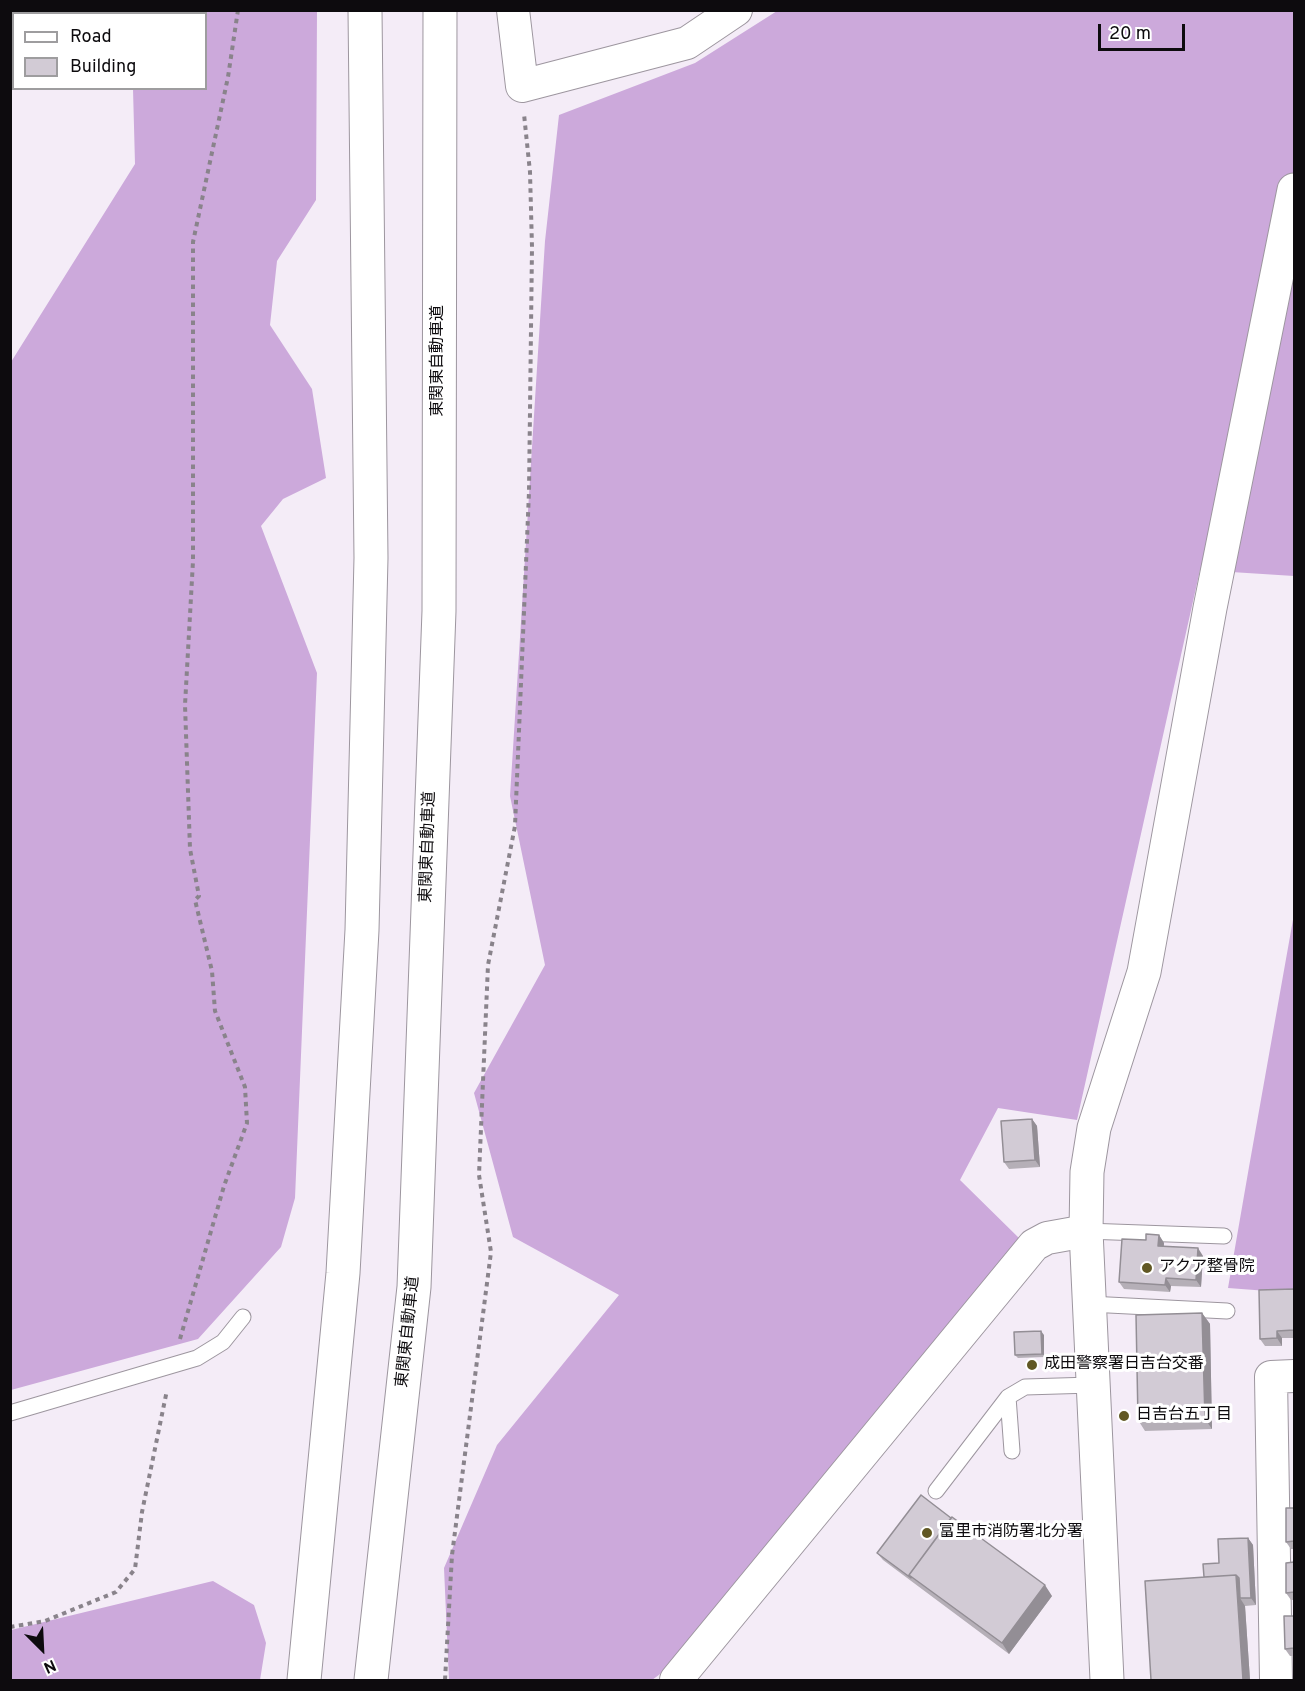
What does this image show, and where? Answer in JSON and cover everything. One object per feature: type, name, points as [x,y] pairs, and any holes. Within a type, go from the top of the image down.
[{"type":"main road","points":[[304,1680],[343,1273],[362,930],[371,558],[365,10]]},
{"type":"main road","name":"東関東自動車道","points":[[371,1680],[414,1287],[439,611],[440,10]]},
{"type":"main road","points":[[1107,1680],[1086,1231],[1088,1172],[1094,1128],[1144,972],[1210,608],[1294,190]]},
{"type":"street","points":[[513,10],[522,86],[687,43],[736,10]]},
{"type":"street","points":[[676,1680],[1034,1245],[1047,1238],[1086,1231]]},
{"type":"street","points":[[1276,1680],[1271,1377],[1294,1376]]},
{"type":"lane","points":[[1086,1231],[1224,1236]]},
{"type":"lane","points":[[1089,1304],[1227,1311]]},
{"type":"lane","points":[[10,1413],[197,1358],[223,1342],[243,1317]]},
{"type":"lane","points":[[936,1491],[1008,1397],[1026,1387],[1092,1385]]},
{"type":"lane","points":[[1008,1397],[1012,1451]]},
{"type":"path","points":[[180,1341],[224,1186],[247,1123],[245,1087],[215,1011],[212,971],[195,900],[199,896],[190,849],[185,705],[193,561],[192,242],[228,77],[238,10]]},
{"type":"path","points":[[445,1680],[452,1555],[491,1251],[479,1175],[488,965],[515,826],[529,492],[532,248],[530,172],[522,86]]},
{"type":"path","points":[[10,1627],[45,1621],[116,1592],[135,1569],[142,1512],[168,1386]]},
{"type":"shaded area","points":[[317,11],[316,200],[277,261],[270,325],[312,389],[326,478],[283,499],[261,526],[317,673],[295,1198],[281,1247],[198,1339],[11,1390],[11,362],[135,164],[133,90],[207,90],[207,12],[131,12]]},
{"type":"shaded area","points":[[777,11],[1294,11],[1294,576],[1200,570],[1077,1120],[998,1108],[960,1180],[1021,1240],[690,1652],[652,1680],[449,1680],[444,1568],[497,1445],[619,1295],[513,1237],[474,1093],[545,965],[510,796],[545,241],[559,115],[695,63]]},
{"type":"shaded area","points":[[1294,914],[1294,1293],[1228,1288],[1249,1167]]},
{"type":"shaded area","points":[[213,1581],[254,1605],[266,1643],[260,1680],[11,1680],[11,1630]]},
{"type":"building","points":[[1032,1119],[1035,1160],[1004,1162],[1001,1121]]},
{"type":"building","points":[[1146,1234],[1159,1235],[1158,1246],[1198,1248],[1196,1280],[1166,1278],[1165,1285],[1119,1282],[1122,1239],[1146,1240]]},
{"type":"building","points":[[1294,1289],[1294,1330],[1277,1331],[1277,1338],[1260,1339],[1259,1290]]},
{"type":"building","points":[[1202,1313],[1205,1419],[1138,1420],[1136,1315]]},
{"type":"building","points":[[1041,1331],[1042,1354],[1015,1355],[1014,1332]]},
{"type":"building","points":[[921,1495],[951,1518],[909,1575],[911,1578],[877,1553]]},
{"type":"building","points":[[1286,1508],[1294,1508],[1294,1541],[1286,1542]]},
{"type":"building","points":[[952,1517],[1045,1585],[1002,1643],[909,1575]]},
{"type":"building","points":[[1248,1538],[1251,1598],[1240,1598],[1239,1578],[1236,1575],[1204,1577],[1203,1564],[1219,1563],[1218,1539]]},
{"type":"building","points":[[1294,1562],[1294,1592],[1286,1593],[1286,1563]]},
{"type":"building","points":[[1236,1575],[1243,1680],[1151,1680],[1145,1581]]},
{"type":"building","points":[[1284,1616],[1294,1616],[1294,1648],[1285,1649]]},
{"type":"place","name":"アクア整骨院","points":[[1147,1268]]},
{"type":"place","name":"成田警察署日吉台交番","points":[[1032,1365]]},
{"type":"place","name":"日吉台五丁目","points":[[1124,1416]]},
{"type":"place","name":"富里市消防署北分署","points":[[927,1533]]}]
